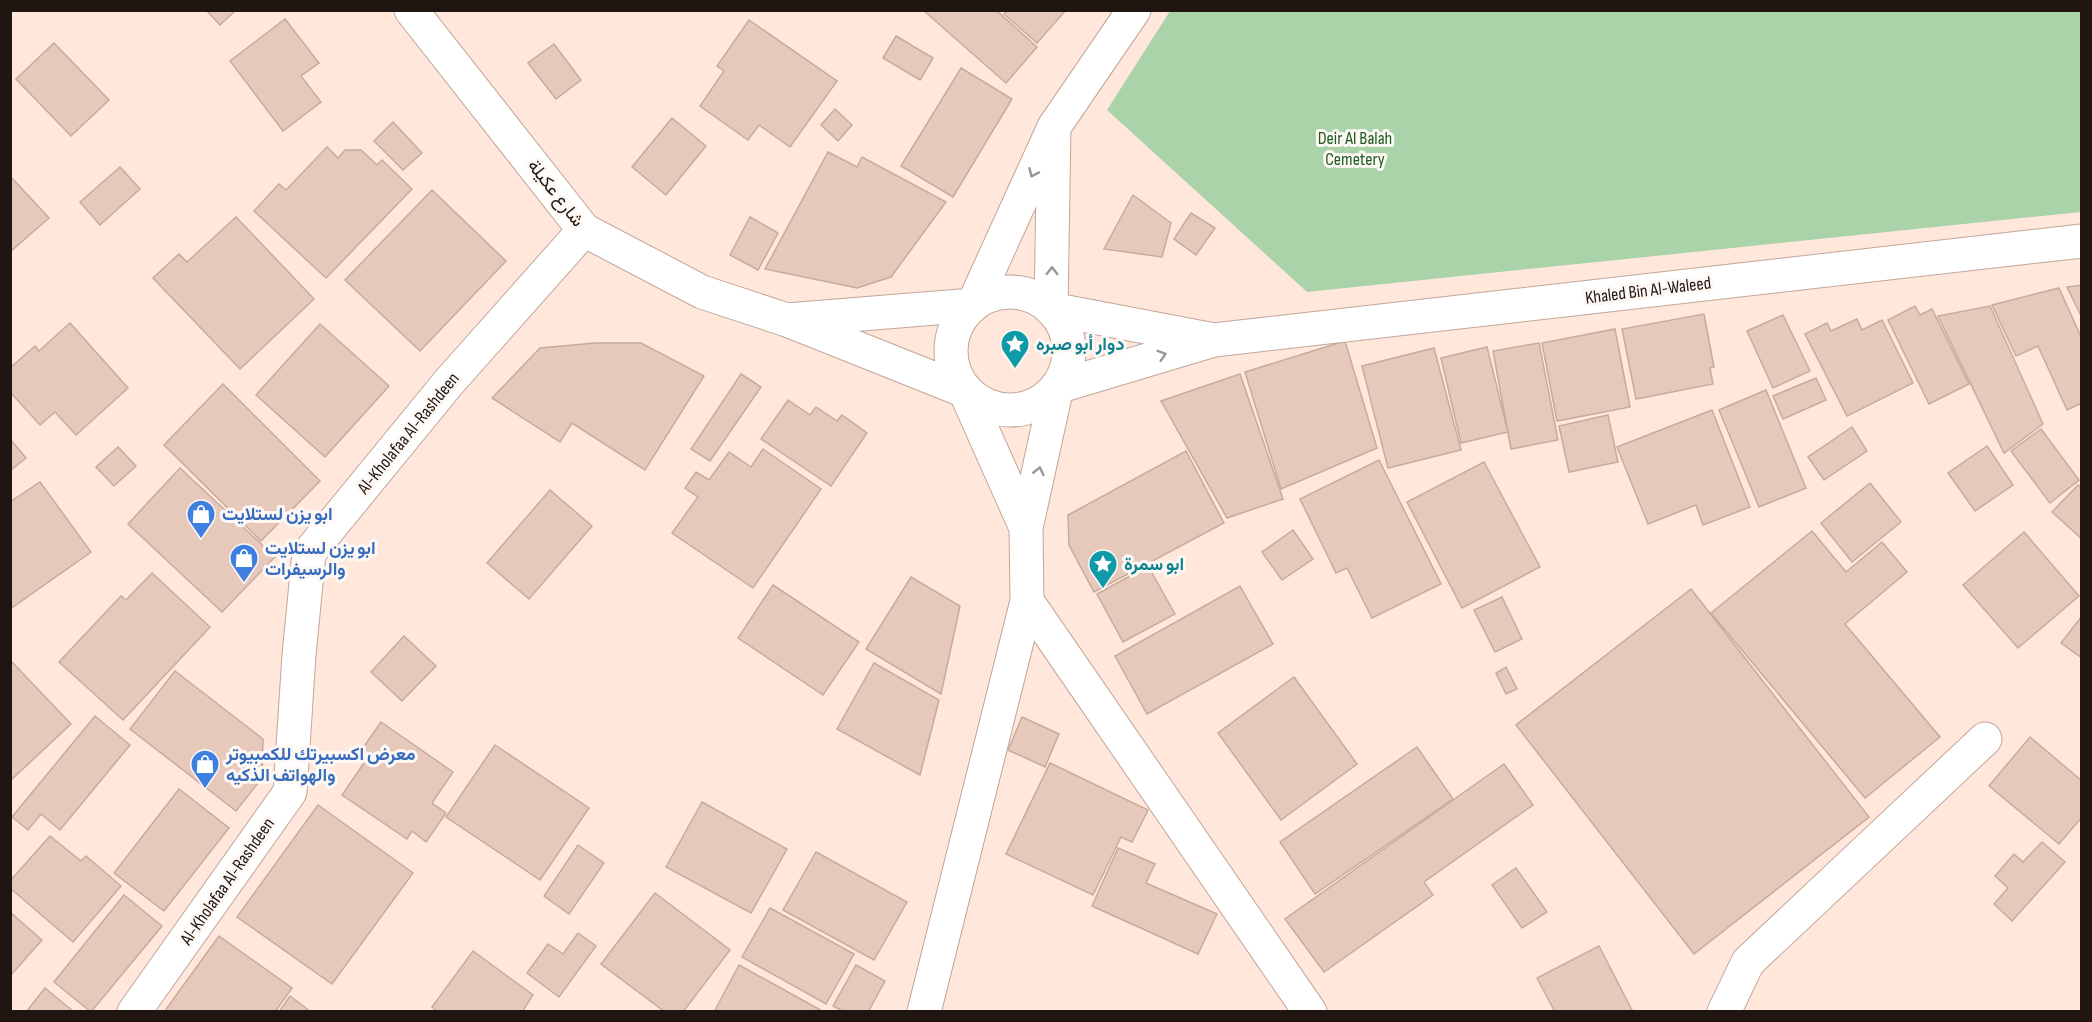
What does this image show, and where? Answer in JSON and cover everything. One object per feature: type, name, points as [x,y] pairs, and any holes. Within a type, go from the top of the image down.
[{"type":"street","name":"شارع عكيلة","points":[[411,10],[584,230],[702,292],[787,320],[965,391]]},
{"type":"street","points":[[1026,528],[965,391],[955,374],[950,354],[953,334],[962,317],[973,305],[1054,127],[1134,10]]},
{"type":"street","points":[[1051,309],[1054,127]]},
{"type":"street","name":"Al-Kholafaa Al-Rashdeen","points":[[134,1011],[290,792],[299,655],[309,553],[449,382],[584,230]]},
{"type":"street","name":"Khaled Bin Al-Waleed","points":[[1214,340],[2082,241]]},
{"type":"street","points":[[787,320],[973,305],[994,294],[1013,292],[1032,296],[1051,309],[1061,321],[1069,339],[1070,359],[1058,387],[1026,528],[1027,601],[924,1011]]},
{"type":"street","points":[[1051,309],[1214,340]]},
{"type":"street","points":[[965,391],[980,404],[999,410],[1018,410],[1037,404],[1058,387],[1214,340]]},
{"type":"street","points":[[1027,601],[1310,1011]]},
{"type":"street","points":[[1724,1011],[1748,962],[1985,739]]},
{"type":"green space","name":"Deir Al Balah Cemetery","points":[[1170,11],[2081,11],[2081,212],[1307,292],[1107,110]]},
{"type":"building","points":[[206,10],[236,10],[220,25]]},
{"type":"building","points":[[923,10],[996,10],[1037,47],[1006,83]]},
{"type":"building","points":[[1008,10],[1066,10],[1037,43],[1004,14]]},
{"type":"building","points":[[285,19],[319,63],[301,76],[321,102],[283,131],[230,61]]},
{"type":"building","points":[[749,20],[837,81],[790,147],[759,125],[748,140],[700,106],[724,71],[717,66]]},
{"type":"building","points":[[896,36],[933,58],[920,80],[883,58]]},
{"type":"building","points":[[54,43],[109,100],[71,136],[16,79]]},
{"type":"building","points":[[554,44],[581,80],[556,99],[528,63]]},
{"type":"building","points":[[961,68],[1012,99],[953,197],[901,166]]},
{"type":"building","points":[[835,109],[852,125],[838,141],[821,125]]},
{"type":"building","points":[[672,118],[706,146],[666,195],[632,167]]},
{"type":"building","points":[[393,122],[422,153],[403,170],[374,141]]},
{"type":"building","points":[[327,147],[338,158],[345,150],[361,150],[377,165],[382,160],[412,189],[326,278],[254,211],[279,184],[286,190]]},
{"type":"building","points":[[828,152],[857,167],[862,157],[946,202],[891,277],[857,288],[765,269]]},
{"type":"building","points":[[120,167],[140,189],[100,225],[80,202]]},
{"type":"building","points":[[10,176],[49,218],[10,252]]},
{"type":"building","points":[[432,190],[506,261],[420,351],[345,280]]},
{"type":"building","points":[[1133,195],[1171,223],[1162,257],[1104,249]]},
{"type":"building","points":[[1191,213],[1215,228],[1196,255],[1174,239]]},
{"type":"building","points":[[236,217],[314,299],[240,369],[153,278],[179,254],[187,262]]},
{"type":"building","points":[[750,217],[778,233],[758,270],[730,255]]},
{"type":"building","points":[[2082,285],[2082,318],[2067,287]]},
{"type":"building","points":[[2059,288],[2082,339],[2082,403],[2067,410],[2038,346],[2016,356],[1992,305]]},
{"type":"building","points":[[1915,306],[1920,315],[1932,309],[1969,384],[1929,404],[1888,320]]},
{"type":"building","points":[[1990,306],[2043,424],[2004,453],[1938,316]]},
{"type":"building","points":[[1704,314],[1714,367],[1710,368],[1713,384],[1636,399],[1622,329]]},
{"type":"building","points":[[1783,315],[1810,371],[1773,388],[1747,331]]},
{"type":"building","points":[[1857,319],[1862,330],[1882,320],[1913,383],[1847,416],[1805,334],[1827,323],[1831,331]]},
{"type":"building","points":[[70,323],[128,388],[76,435],[55,412],[40,425],[10,392],[10,368],[35,346],[39,351]]},
{"type":"building","points":[[320,324],[389,386],[325,457],[256,395]]},
{"type":"building","points":[[1615,329],[1630,407],[1557,421],[1542,343]]},
{"type":"building","points":[[1345,341],[1377,448],[1281,489],[1245,372]]},
{"type":"building","points":[[595,343],[641,343],[704,376],[645,470],[572,423],[560,442],[492,398],[540,348]]},
{"type":"building","points":[[1539,343],[1558,440],[1511,449],[1493,351]]},
{"type":"building","points":[[1487,347],[1508,432],[1461,443],[1441,358]]},
{"type":"building","points":[[1434,348],[1461,450],[1388,468],[1362,366]]},
{"type":"building","points":[[741,374],[761,387],[710,461],[691,449]]},
{"type":"building","points":[[1240,374],[1283,499],[1227,518],[1161,401]]},
{"type":"building","points":[[1816,378],[1826,400],[1783,419],[1773,396]]},
{"type":"building","points":[[223,384],[320,481],[261,541],[164,445]]},
{"type":"building","points":[[1766,390],[1806,488],[1759,507],[1719,410]]},
{"type":"building","points":[[788,400],[810,415],[816,407],[837,421],[842,415],[867,433],[831,486],[761,439]]},
{"type":"building","points":[[1712,410],[1750,507],[1703,525],[1696,505],[1648,524],[1617,447]]},
{"type":"building","points":[[1608,415],[1618,462],[1569,472],[1559,426]]},
{"type":"building","points":[[1852,427],[1867,451],[1824,480],[1808,457]]},
{"type":"building","points":[[2041,429],[2079,480],[2050,503],[2011,451]]},
{"type":"building","points":[[10,439],[26,458],[10,471]]},
{"type":"building","points":[[1987,446],[2013,485],[1975,511],[1948,473]]},
{"type":"building","points":[[118,447],[136,466],[114,486],[96,467]]},
{"type":"building","points":[[763,449],[821,489],[753,588],[672,533],[698,497],[685,488],[696,472],[709,480],[729,452],[751,467]]},
{"type":"building","points":[[1186,451],[1224,523],[1094,592],[1069,545],[1068,515]]},
{"type":"building","points":[[1379,460],[1441,584],[1372,618],[1347,568],[1336,573],[1300,499]]},
{"type":"building","points":[[1484,462],[1540,567],[1462,608],[1407,502]]},
{"type":"building","name":"ابو يزن لستلايت","points":[[180,468],[275,557],[222,612],[128,524]]},
{"type":"building","points":[[40,482],[91,552],[10,609],[10,502]]},
{"type":"building","points":[[1870,483],[1901,522],[1852,562],[1821,523]]},
{"type":"building","points":[[2078,485],[2082,488],[2082,539],[2052,512]]},
{"type":"building","points":[[550,490],[592,526],[529,599],[487,563]]},
{"type":"building","points":[[1293,530],[1313,559],[1282,580],[1262,552]]},
{"type":"building","points":[[1812,531],[1846,572],[1882,542],[1907,572],[1845,624],[1940,737],[1865,798],[1711,613]]},
{"type":"building","points":[[2024,532],[2079,596],[2018,648],[1963,585]]},
{"type":"building","points":[[1148,566],[1175,614],[1123,642],[1097,594]]},
{"type":"building","points":[[152,573],[210,627],[123,720],[59,662],[121,596],[126,600]]},
{"type":"building","points":[[911,577],[960,606],[941,694],[866,649]]},
{"type":"building","points":[[773,585],[859,642],[823,695],[738,638]]},
{"type":"building","points":[[1240,586],[1273,644],[1147,714],[1115,656]]},
{"type":"building","points":[[1691,589],[1869,817],[1694,954],[1516,725]]},
{"type":"building","points":[[1502,597],[1522,639],[1495,652],[1474,610]]},
{"type":"building","points":[[2082,616],[2082,658],[2061,643]]},
{"type":"building","points":[[404,636],[436,666],[402,701],[371,672]]},
{"type":"building","points":[[10,660],[71,724],[10,781]]},
{"type":"building","points":[[874,663],[939,700],[920,775],[837,729]]},
{"type":"building","points":[[1506,667],[1517,689],[1506,694],[1496,673]]},
{"type":"building","points":[[175,671],[263,739],[262,778],[236,811],[130,729]]},
{"type":"building","points":[[1294,677],[1357,764],[1281,820],[1218,733]]},
{"type":"building","points":[[95,716],[130,745],[60,830],[41,814],[28,830],[12,817]]},
{"type":"building","points":[[1022,717],[1059,734],[1045,767],[1008,750]]},
{"type":"building","points":[[381,722],[453,772],[432,803],[446,813],[426,842],[412,831],[407,839],[342,795],[368,757],[360,752]]},
{"type":"building","points":[[2030,737],[2082,781],[2082,817],[2059,844],[1989,786]]},
{"type":"building","points":[[495,745],[589,808],[540,880],[446,817]]},
{"type":"building","points":[[1417,747],[1453,799],[1315,894],[1280,842]]},
{"type":"building","points":[[1050,763],[1148,810],[1132,842],[1121,837],[1093,895],[1006,854]]},
{"type":"building","points":[[1504,764],[1533,805],[1424,882],[1433,895],[1324,972],[1285,919]]},
{"type":"building","points":[[179,789],[229,828],[164,911],[114,873]]},
{"type":"building","points":[[702,802],[787,849],[751,913],[666,867]]},
{"type":"building","points":[[318,805],[413,873],[332,984],[237,917]]},
{"type":"building","points":[[50,836],[81,861],[86,856],[121,886],[73,942],[10,888],[10,881]]},
{"type":"building","points":[[2042,842],[2065,862],[2012,921],[1994,904],[2008,888],[1995,876],[2014,854],[2023,862]]},
{"type":"building","points":[[578,845],[604,863],[569,914],[544,896]]},
{"type":"building","points":[[1118,848],[1155,864],[1146,883],[1217,914],[1198,954],[1092,906]]},
{"type":"building","points":[[816,852],[907,902],[874,960],[783,910]]},
{"type":"building","points":[[1516,868],[1547,912],[1522,928],[1492,885]]},
{"type":"building","points":[[655,893],[730,950],[683,1012],[665,1012],[601,964]]},
{"type":"building","points":[[124,895],[162,926],[91,1012],[54,982]]},
{"type":"building","points":[[770,908],[854,954],[826,1004],[742,957]]},
{"type":"building","points":[[10,912],[42,940],[10,976]]},
{"type":"building","points":[[578,933],[596,946],[559,997],[527,973],[548,944],[563,954]]},
{"type":"building","points":[[219,936],[292,988],[275,1012],[164,1012]]},
{"type":"building","points":[[1599,946],[1633,1012],[1555,1012],[1537,978]]},
{"type":"building","points":[[473,951],[533,995],[522,1012],[438,1012],[432,1007]]},
{"type":"building","points":[[739,965],[824,1012],[714,1012]]},
{"type":"building","points":[[856,965],[885,981],[868,1012],[844,1012],[833,1006]]},
{"type":"building","points":[[45,988],[74,1012],[26,1012]]},
{"type":"building","points":[[290,996],[311,1012],[279,1012]]},
{"type":"place","name":"دوار أبو صبره","points":[[1015,370]]},
{"type":"place","name":"ابو يزن لستلايت","points":[[201,540]]},
{"type":"place","name":"ابو يزن لستلايت والرسيفرات","points":[[244,584]]},
{"type":"place","name":"ابو سمرة","points":[[1103,590]]},
{"type":"place","name":"معرض اكسبيرتك للكمبيوتر والهواتف الذكيه","points":[[205,790]]}]
